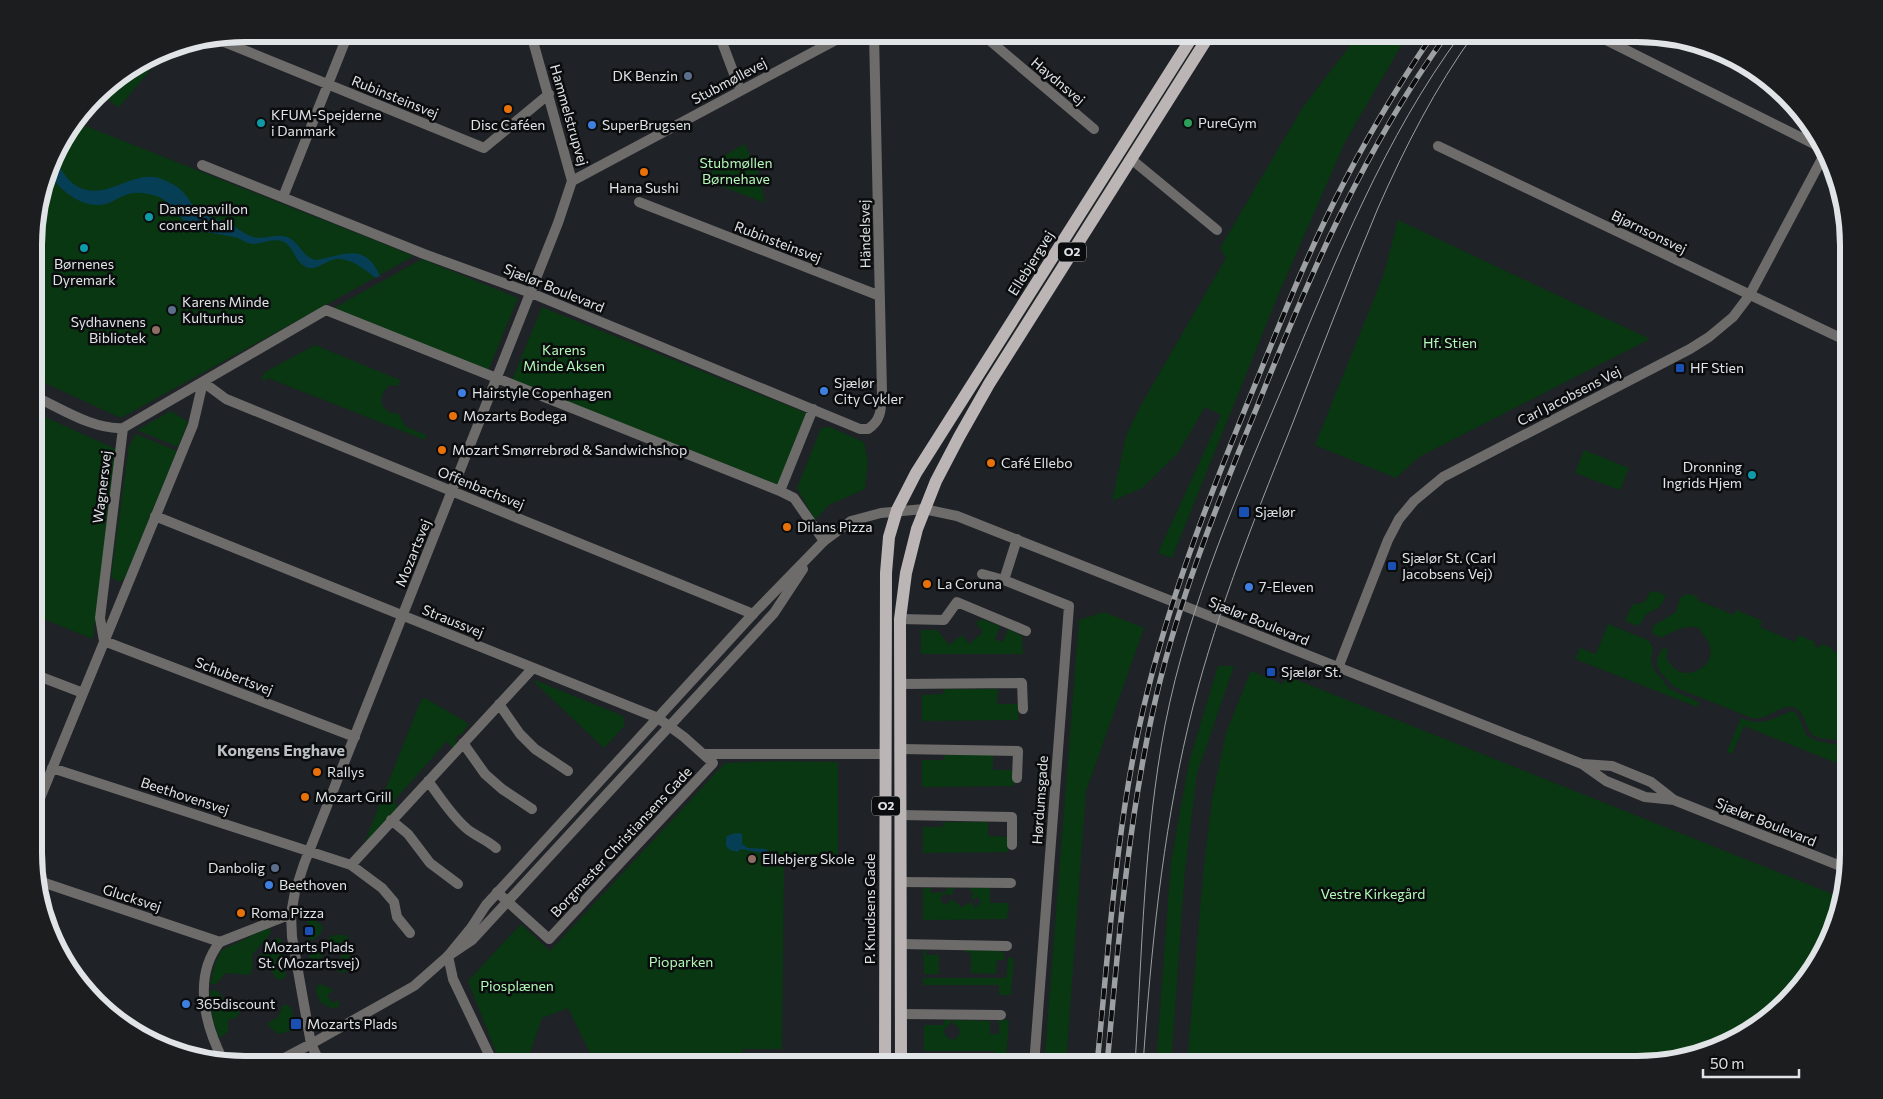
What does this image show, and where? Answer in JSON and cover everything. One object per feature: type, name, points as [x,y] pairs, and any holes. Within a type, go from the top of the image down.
[{"type":"main road","name":"Ellebjergvej","points":[[898,510],[912,479],[937,437],[1189,42]]},
{"type":"main road","name":"Ellebjergvej","points":[[924,509],[959,437],[989,384],[1205,42]]},
{"type":"main road","name":"O2","points":[[901,1056],[900,619],[906,573],[914,537],[924,509]]},
{"type":"main road","name":"P. Knudsens Gade","points":[[885,1056],[886,573],[889,537],[898,510]]},
{"type":"street","points":[[202,165],[283,197],[345,42]]},
{"type":"street","name":"Hammelstrupvej","points":[[533,42],[572,181],[566,205]]},
{"type":"street","points":[[722,42],[740,90]]},
{"type":"street","name":"Stubmøllevej","points":[[572,181],[832,42]]},
{"type":"street","name":"Händelsvej","points":[[868,429],[874,425],[881,413],[874,42]]},
{"type":"street","name":"Haydnsvej","points":[[991,42],[1094,129]]},
{"type":"street","points":[[1610,42],[1813,143]]},
{"type":"street","name":"Rubinsteinsvej","points":[[228,43],[484,148],[549,94]]},
{"type":"street","name":"Bjørnsonsvej","points":[[1438,146],[1840,338]]},
{"type":"street","points":[[1131,159],[1217,230]]},
{"type":"street","name":"Carl Jacobsens Vej","points":[[1338,668],[1388,540],[1400,519],[1414,501],[1443,477],[1703,341],[1733,317],[1749,296],[1821,160]]},
{"type":"street","name":"Sjælør Boulevard","points":[[283,197],[424,254],[531,292],[860,429],[868,429]]},
{"type":"street","name":"Rubinsteinsvej","points":[[639,202],[880,296]]},
{"type":"street","name":"Mozartsvej","points":[[291,914],[295,892],[310,851],[566,205]]},
{"type":"street","points":[[42,400],[110,429],[123,428],[326,310],[780,491],[794,498],[821,544]]},
{"type":"street","points":[[42,793],[193,425],[203,382]]},
{"type":"street","name":"Offenbachsvej","points":[[203,382],[226,399],[753,614]]},
{"type":"street","points":[[780,491],[813,409]]},
{"type":"street","name":"Wagnersvej","points":[[104,641],[100,618],[123,428]]},
{"type":"street","points":[[448,956],[497,892],[753,614],[821,544],[851,521],[869,515],[898,510],[924,509]]},
{"type":"street","name":"Sjælør Boulevard","points":[[924,509],[957,516],[1017,539],[1582,764],[1606,781],[1645,797],[1674,800],[1840,867]]},
{"type":"street","name":"Straussvej","points":[[155,516],[658,718]]},
{"type":"street","points":[[1004,580],[1017,539]]},
{"type":"street","points":[[288,1056],[414,986],[448,956],[472,940],[774,613],[821,544]]},
{"type":"street","name":"Hørdumsgade","points":[[982,574],[1004,580],[1069,606],[1035,1056]]},
{"type":"street","points":[[900,619],[944,620],[958,602],[1026,631]]},
{"type":"street","name":"Schubertsvej","points":[[104,641],[355,737]]},
{"type":"street","points":[[351,865],[533,668]]},
{"type":"street","points":[[42,677],[83,693]]},
{"type":"street","points":[[900,684],[1022,683],[1023,709]]},
{"type":"street","points":[[499,704],[520,734],[534,749],[568,771]]},
{"type":"street","name":"Borgmester Christiansens Gade","points":[[497,892],[549,940],[713,763],[658,718]]},
{"type":"street","points":[[463,744],[485,774],[502,789],[532,808]]},
{"type":"street","points":[[900,749],[1018,751],[1017,778]]},
{"type":"street","points":[[704,754],[886,754]]},
{"type":"street","name":"Sjælør Boulevard","points":[[1582,764],[1612,766],[1651,782],[1674,800]]},
{"type":"street","name":"Beethovensvej","points":[[52,768],[351,865],[382,888],[394,902],[397,917],[410,933]]},
{"type":"street","points":[[428,781],[450,811],[468,830],[487,839],[496,848]]},
{"type":"street","points":[[900,815],[1012,817],[1012,845]]},
{"type":"street","points":[[391,820],[408,834],[430,863],[458,884]]},
{"type":"street","points":[[900,882],[1011,883]]},
{"type":"street","name":"Glucksvej","points":[[44,883],[220,942]]},
{"type":"street","points":[[221,1055],[211,1034],[204,998],[204,978],[212,953],[220,942],[291,914],[292,937],[311,1044],[316,1056]]},
{"type":"street","points":[[900,944],[1006,946]]},
{"type":"street","points":[[448,956],[453,979],[490,1056]]},
{"type":"street","points":[[900,1014],[1001,1015]]},
{"type":"green space","points":[[1353,42],[1403,42],[1345,142],[1276,300],[1172,558],[1158,553],[1221,415],[1205,407],[1178,453],[1142,488],[1112,501],[1126,436],[1141,405],[1226,258],[1220,248],[1303,107]]},
{"type":"green space","points":[[156,63],[119,107],[108,97],[122,84]]},
{"type":"green space","points":[[82,125],[414,256],[121,418],[42,382],[42,245],[46,206],[53,180],[63,156]]},
{"type":"green space","name":"Stubmøllen Børnehave","points":[[744,144],[757,167],[765,203],[710,182],[714,162]]},
{"type":"green space","name":"Hf. Stien","points":[[1398,220],[1650,339],[1419,457],[1396,478],[1315,445],[1384,274]]},
{"type":"green space","name":"Karens Minde Aksen","points":[[422,259],[518,298],[488,371],[334,308]]},
{"type":"green space","name":"Karens Minde Aksen","points":[[542,307],[806,413],[778,485],[512,380]]},
{"type":"green space","points":[[315,345],[400,380],[398,386],[391,385],[384,391],[382,405],[388,412],[399,414],[405,426],[426,435],[425,440],[268,378],[266,381],[261,379],[265,372]]},
{"type":"green space","points":[[171,411],[188,422],[178,447],[137,430]]},
{"type":"green space","points":[[42,416],[116,449],[93,639],[42,618]]},
{"type":"green space","points":[[830,427],[864,442],[868,462],[865,489],[829,505],[815,520],[797,488],[821,428]]},
{"type":"green space","points":[[136,434],[177,451],[125,578],[119,582],[111,577],[129,446]]},
{"type":"green space","points":[[1584,450],[1629,468],[1620,490],[1575,473]]},
{"type":"green space","points":[[1654,591],[1666,595],[1658,607],[1648,613],[1638,626],[1625,621],[1632,605],[1645,602],[1650,592]]},
{"type":"green space","points":[[1687,594],[1697,596],[1697,600],[1734,615],[1736,610],[1762,621],[1760,627],[1795,642],[1798,635],[1815,642],[1814,646],[1819,648],[1821,644],[1832,648],[1832,651],[1838,653],[1837,657],[1840,658],[1840,742],[1813,735],[1799,710],[1795,708],[1784,708],[1762,718],[1752,718],[1674,687],[1657,666],[1657,658],[1663,648],[1668,649],[1666,657],[1672,666],[1680,672],[1686,673],[1703,667],[1709,659],[1710,653],[1707,640],[1697,627],[1683,628],[1661,638],[1652,633],[1653,626],[1676,612],[1680,598]]},
{"type":"green space","points":[[1104,612],[1144,628],[1086,791],[1067,1056],[1045,1056],[1079,620]]},
{"type":"green space","points":[[981,619],[1000,626],[995,639],[1003,642],[1008,629],[1022,636],[1023,654],[921,654],[921,630],[937,630],[949,645],[962,635],[969,644],[983,632],[976,623]]},
{"type":"green space","points":[[1608,624],[1648,640],[1653,647],[1651,659],[1653,669],[1670,689],[1699,702],[1697,707],[1575,659],[1580,648],[1596,654]]},
{"type":"green space","points":[[1218,666],[1234,666],[1197,774],[1185,871],[1172,1056],[1157,1056],[1171,862],[1189,762]]},
{"type":"green space","name":"Vestre Kirkegård","points":[[1251,671],[1283,684],[1287,676],[1836,896],[1834,906],[1820,943],[1799,977],[1781,997],[1761,1015],[1727,1036],[1690,1050],[1651,1056],[1188,1056],[1203,875],[1212,799],[1226,733]]},
{"type":"green space","points":[[533,681],[623,716],[625,725],[604,748]]},
{"type":"green space","points":[[944,689],[998,689],[997,704],[1018,704],[1018,720],[922,721],[922,695],[943,694]]},
{"type":"green space","points":[[425,698],[469,724],[460,736],[458,734],[455,740],[457,743],[453,748],[447,741],[394,801],[398,808],[365,844],[421,700]]},
{"type":"green space","points":[[1792,711],[1797,714],[1807,736],[1817,741],[1840,746],[1840,764],[1744,726],[1732,754],[1727,752],[1741,718],[1755,722],[1772,719]]},
{"type":"green space","points":[[944,755],[993,755],[993,770],[1013,770],[1014,786],[922,787],[922,760],[944,760]]},
{"type":"green space","name":"Pioparken","points":[[780,761],[838,762],[838,865],[784,866],[782,1049],[743,1049],[743,1056],[592,1056],[568,1008],[542,1018],[529,1056],[497,1056],[468,981],[521,924],[550,951],[725,763]]},
{"type":"green space","points":[[943,822],[988,822],[988,836],[1008,837],[1008,852],[923,853],[923,827],[943,827]]},
{"type":"green space","points":[[923,888],[931,888],[931,893],[946,892],[947,888],[954,888],[952,896],[948,894],[942,895],[940,898],[942,903],[947,904],[951,899],[962,907],[971,902],[975,908],[980,903],[980,899],[977,897],[973,900],[971,899],[973,893],[969,888],[990,888],[990,903],[1009,903],[1007,919],[923,920]]},
{"type":"green space","points":[[311,918],[323,927],[319,934],[310,941],[308,939],[311,931],[307,921]]},
{"type":"green space","points":[[268,928],[271,933],[252,955],[253,969],[249,975],[226,973],[216,984],[210,984],[215,963],[222,950]]},
{"type":"green space","points":[[334,935],[346,935],[349,939],[347,947],[352,963],[343,973],[337,971],[335,966],[342,956],[340,949],[327,942],[328,938]]},
{"type":"green space","points":[[281,939],[286,975],[285,978],[279,979],[270,970],[259,965],[257,960],[272,940]]},
{"type":"green space","points":[[319,947],[321,950],[325,963],[322,968],[317,967],[309,958],[310,950]]},
{"type":"green space","points":[[923,950],[926,951],[926,955],[939,955],[939,974],[924,974]]},
{"type":"green space","points":[[965,950],[1000,951],[1004,954],[1004,960],[997,960],[996,974],[971,973],[971,953],[965,952]]},
{"type":"green space","points":[[1008,958],[1014,958],[1011,995],[999,995],[999,985],[923,985],[923,978],[1006,978]]},
{"type":"green space","points":[[320,984],[334,990],[327,995],[332,1003],[339,1000],[337,1008],[331,1008],[320,1002],[316,991],[317,986]]},
{"type":"green space","points":[[215,990],[221,994],[225,1002],[237,1007],[240,1011],[237,1017],[228,1020],[228,1032],[219,1038],[214,1021],[210,991]]},
{"type":"green space","points":[[283,1005],[291,1007],[295,1026],[291,1031],[278,1034],[268,1023],[278,1017]]},
{"type":"green space","points":[[944,1020],[951,1020],[950,1024],[944,1029],[945,1035],[948,1038],[956,1039],[960,1033],[958,1026],[953,1024],[953,1020],[990,1021],[990,1034],[999,1034],[999,1020],[1009,1020],[1006,1056],[994,1056],[994,1051],[924,1051],[924,1025],[944,1025]]},
{"type":"water","points":[[59,167],[75,185],[86,190],[107,189],[138,178],[159,178],[180,189],[201,213],[234,226],[250,236],[257,238],[287,237],[295,242],[308,256],[316,260],[353,253],[361,255],[368,258],[380,276],[376,278],[355,263],[340,259],[331,260],[318,267],[309,268],[298,260],[289,246],[282,241],[274,240],[252,244],[238,238],[209,233],[188,224],[167,202],[156,196],[139,193],[131,194],[109,203],[95,205],[81,202],[58,185],[54,178]]},
{"type":"water","points":[[737,833],[742,834],[742,844],[748,848],[767,849],[768,854],[740,849],[738,852],[730,850],[726,846],[726,837]]},
{"type":"tram line","points":[[1136,1056],[1152,809],[1165,725],[1187,635],[1201,591],[1234,505],[1344,244],[1385,157],[1408,115],[1455,42]]},
{"type":"tram line","points":[[1144,1056],[1154,937],[1164,853],[1188,727],[1209,651],[1233,577],[1261,503],[1378,208],[1422,118],[1446,75],[1468,42]]},
{"type":"railway","points":[[1098,1056],[1114,886],[1126,798],[1143,710],[1164,630],[1219,474],[1312,248],[1369,136],[1428,42]]},
{"type":"railway","points":[[1108,1056],[1124,889],[1136,802],[1152,715],[1172,636],[1198,558],[1227,482],[1318,261],[1340,214],[1389,123],[1442,42]]},
{"type":"place","name":"DK Benzin","points":[[688,76]]},
{"type":"place","name":"Disc Caféen","points":[[508,109]]},
{"type":"place","name":"KFUM-Spejderne i Danmark","points":[[261,123]]},
{"type":"place","name":"PureGym","points":[[1188,123]]},
{"type":"place","name":"SuperBrugsen","points":[[592,125]]},
{"type":"place","name":"Hana Sushi","points":[[644,172]]},
{"type":"place","name":"Dansepavillon concert hall","points":[[149,217]]},
{"type":"place","name":"Børnenes Dyremark","points":[[84,248]]},
{"type":"place","name":"Karens Minde Kulturhus","points":[[172,310]]},
{"type":"place","name":"Sydhavnens Bibliotek","points":[[156,330]]},
{"type":"place","name":"HF Stien","points":[[1680,368]]},
{"type":"place","name":"Sjælør City Cykler","points":[[824,391]]},
{"type":"place","name":"Hairstyle Copenhagen","points":[[462,393]]},
{"type":"place","name":"Mozarts Bodega","points":[[453,416]]},
{"type":"place","name":"Mozart Smørrebrød & Sandwichshop","points":[[442,450]]},
{"type":"place","name":"Café Ellebo","points":[[991,463]]},
{"type":"place","name":"Dronning Ingrids Hjem","points":[[1752,475]]},
{"type":"place","name":"Sjælør","points":[[1244,512]]},
{"type":"place","name":"Dilans Pizza","points":[[787,527]]},
{"type":"place","name":"Sjælør St. (Carl Jacobsens Vej)","points":[[1392,566]]},
{"type":"place","name":"La Coruna","points":[[927,584]]},
{"type":"place","name":"7-Eleven","points":[[1249,587]]},
{"type":"place","name":"Sjælør St.","points":[[1271,672]]},
{"type":"place","name":"Rallys","points":[[317,772]]},
{"type":"place","name":"Mozart Grill","points":[[305,797]]},
{"type":"place","name":"Ellebjerg Skole","points":[[752,859]]},
{"type":"place","name":"Danbolig","points":[[275,868]]},
{"type":"place","name":"Beethoven","points":[[269,885]]},
{"type":"place","name":"Roma Pizza","points":[[241,913]]},
{"type":"place","name":"Mozarts Plads St. (Mozartsvej)","points":[[309,931]]},
{"type":"place","name":"365discount","points":[[186,1004]]},
{"type":"place","name":"Mozarts Plads","points":[[296,1024]]},
{"type":"district","name":"Kongens Enghave","points":[[281,750]]},
{"type":"park label","name":"Piosplænen","points":[[517,986]]}]
